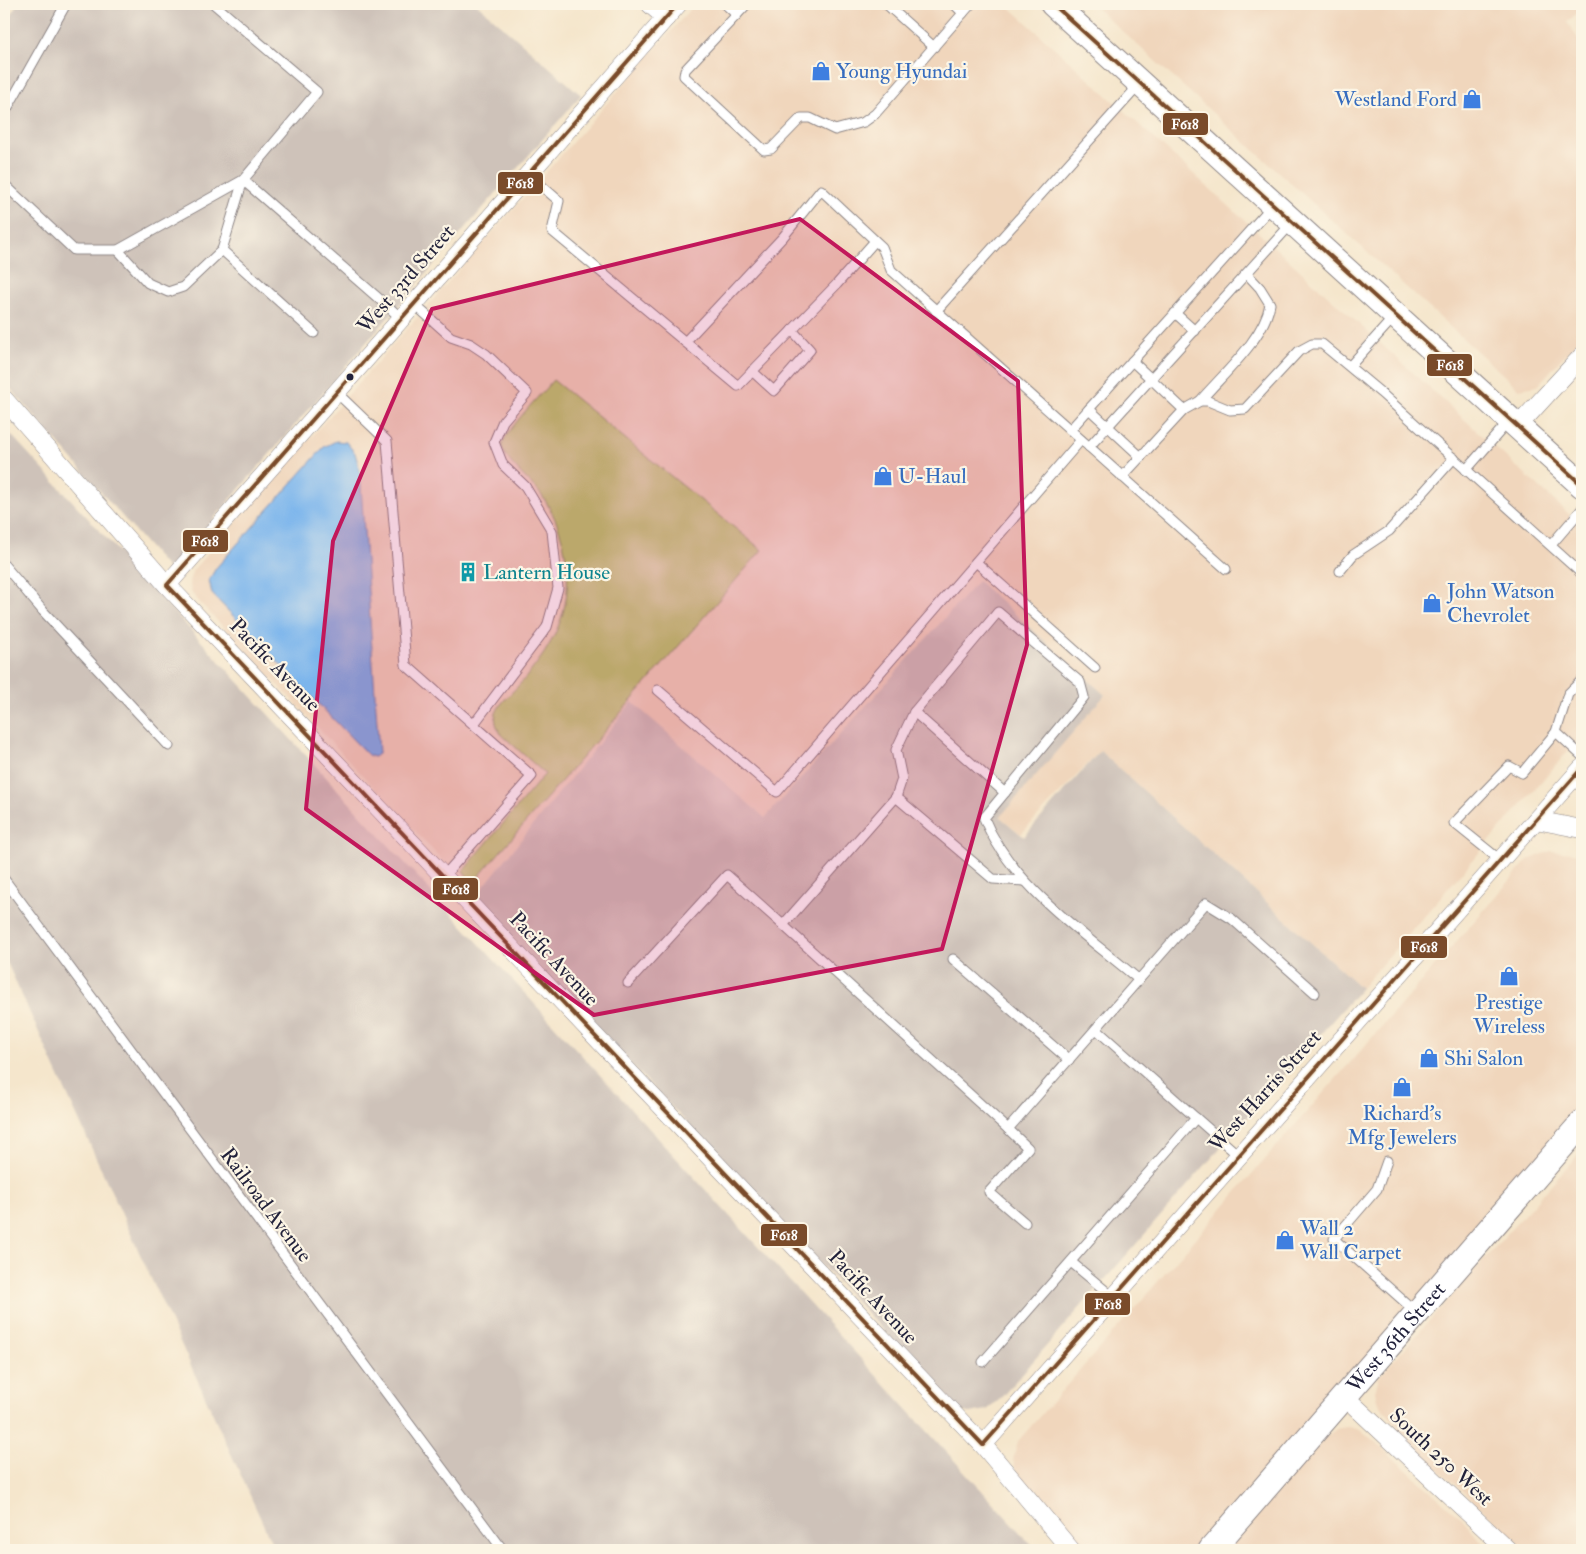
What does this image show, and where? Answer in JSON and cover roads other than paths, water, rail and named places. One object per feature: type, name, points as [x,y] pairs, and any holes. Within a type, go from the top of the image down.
[{"type":"main road","points":[[1053,4],[1582,486]]},
{"type":"main road","name":"West 36th Street","points":[[1210,1550],[1582,1123]]},
{"type":"street","points":[[650,4],[666,18]]},
{"type":"street","name":"West 33rd Street","points":[[167,585],[678,4]]},
{"type":"street","points":[[1514,424],[1582,356]]},
{"type":"street","name":"Pacific Avenue","points":[[4,399],[167,585],[982,1445],[1071,1550]]},
{"type":"street","name":"West Harris Street","points":[[982,1445],[1582,768]]},
{"type":"street","points":[[1536,820],[1582,829]]},
{"type":"street","name":"South 250 West","points":[[1344,1396],[1508,1550]]},
{"type":"lane","points":[[4,114],[66,4]]},
{"type":"lane","points":[[4,184],[74,250],[118,250],[243,180],[316,92],[214,4]]},
{"type":"lane","points":[[725,4],[737,15]]},
{"type":"lane","points":[[747,4],[685,70],[684,76],[764,150],[771,149],[801,118],[810,118],[834,130],[864,122],[875,114],[971,4]]},
{"type":"lane","points":[[886,4],[934,47]]},
{"type":"lane","points":[[954,4],[963,13]]},
{"type":"lane","points":[[936,311],[1140,84]]},
{"type":"lane","points":[[528,174],[559,201],[552,231],[738,386],[875,241]]},
{"type":"lane","points":[[118,250],[148,283],[168,292],[183,288],[222,250],[243,180]]},
{"type":"lane","points":[[243,180],[401,318]]},
{"type":"lane","points":[[685,342],[783,237],[821,190],[882,247],[891,270],[1226,569]]},
{"type":"lane","points":[[1070,430],[1273,204]]},
{"type":"lane","points":[[1089,447],[1293,223]]},
{"type":"lane","points":[[222,250],[314,333]]},
{"type":"lane","points":[[1122,477],[1184,410],[1200,401],[1262,329],[1270,304],[1260,288],[1246,274]]},
{"type":"lane","points":[[414,304],[451,336],[470,344],[486,354],[527,393],[503,421],[494,442],[503,464],[525,486],[552,531],[558,588],[547,627],[474,724]]},
{"type":"lane","points":[[1175,313],[1195,331]]},
{"type":"lane","points":[[1350,366],[1395,316]]},
{"type":"lane","points":[[752,372],[774,391],[810,350],[792,330]]},
{"type":"lane","points":[[1200,401],[1230,410],[1245,409],[1299,350],[1312,344],[1322,344],[1350,366],[1582,574]]},
{"type":"lane","points":[[1132,362],[1184,410]]},
{"type":"lane","points":[[336,392],[387,441],[406,666],[532,776],[444,876]]},
{"type":"lane","points":[[1089,409],[1141,457]]},
{"type":"lane","points":[[1466,470],[1514,424]]},
{"type":"lane","points":[[658,690],[777,792],[1081,440]]},
{"type":"lane","points":[[1340,571],[1353,555],[1389,531],[1454,458]]},
{"type":"lane","points":[[1551,545],[1582,509]]},
{"type":"lane","points":[[976,562],[1095,668]]},
{"type":"lane","points":[[4,565],[43,612],[169,746]]},
{"type":"lane","points":[[783,924],[896,797],[902,779],[896,750],[914,712],[998,612],[1080,682],[1084,697],[984,818],[992,836],[1024,881],[1139,980]]},
{"type":"lane","points":[[1500,860],[1454,823],[1509,766],[1522,772],[1556,732],[1568,694],[1582,680]]},
{"type":"lane","points":[[914,712],[1005,793]]},
{"type":"lane","points":[[1556,732],[1582,756]]},
{"type":"lane","points":[[896,797],[993,879],[1024,881]]},
{"type":"lane","points":[[628,983],[727,875],[1028,1148],[990,1192],[1025,1224]]},
{"type":"lane","name":"Railroad Avenue","points":[[4,879],[503,1550]]},
{"type":"lane","points":[[1008,1129],[1206,903],[1232,919],[1315,993]]},
{"type":"lane","points":[[953,959],[1069,1060]]},
{"type":"lane","points":[[1096,1029],[1238,1155]]},
{"type":"lane","points":[[983,1362],[1196,1118]]},
{"type":"lane","points":[[1387,1161],[1377,1188],[1334,1239],[1416,1312]]},
{"type":"lane","points":[[1072,1262],[1113,1297]]},
{"type":"water","points":[[336,441],[346,442],[355,453],[360,471],[379,753],[374,757],[368,755],[212,594],[209,580],[216,568],[324,447]]},
{"type":"place","name":"Young Hyundai","points":[[821,71]]},
{"type":"place","name":"Westland Ford","points":[[1472,99]]},
{"type":"place","name":"U-Haul","points":[[883,476]]},
{"type":"place","name":"Lantern House","points":[[468,572]]},
{"type":"place","name":"John Watson Chevrolet","points":[[1432,603]]},
{"type":"place","name":"Prestige Wireless","points":[[1509,976]]},
{"type":"place","name":"Shi Salon","points":[[1429,1058]]},
{"type":"place","name":"Richard's Mfg Jewelers","points":[[1402,1087]]},
{"type":"place","name":"Wall 2 Wall Carpet","points":[[1285,1240]]}]
